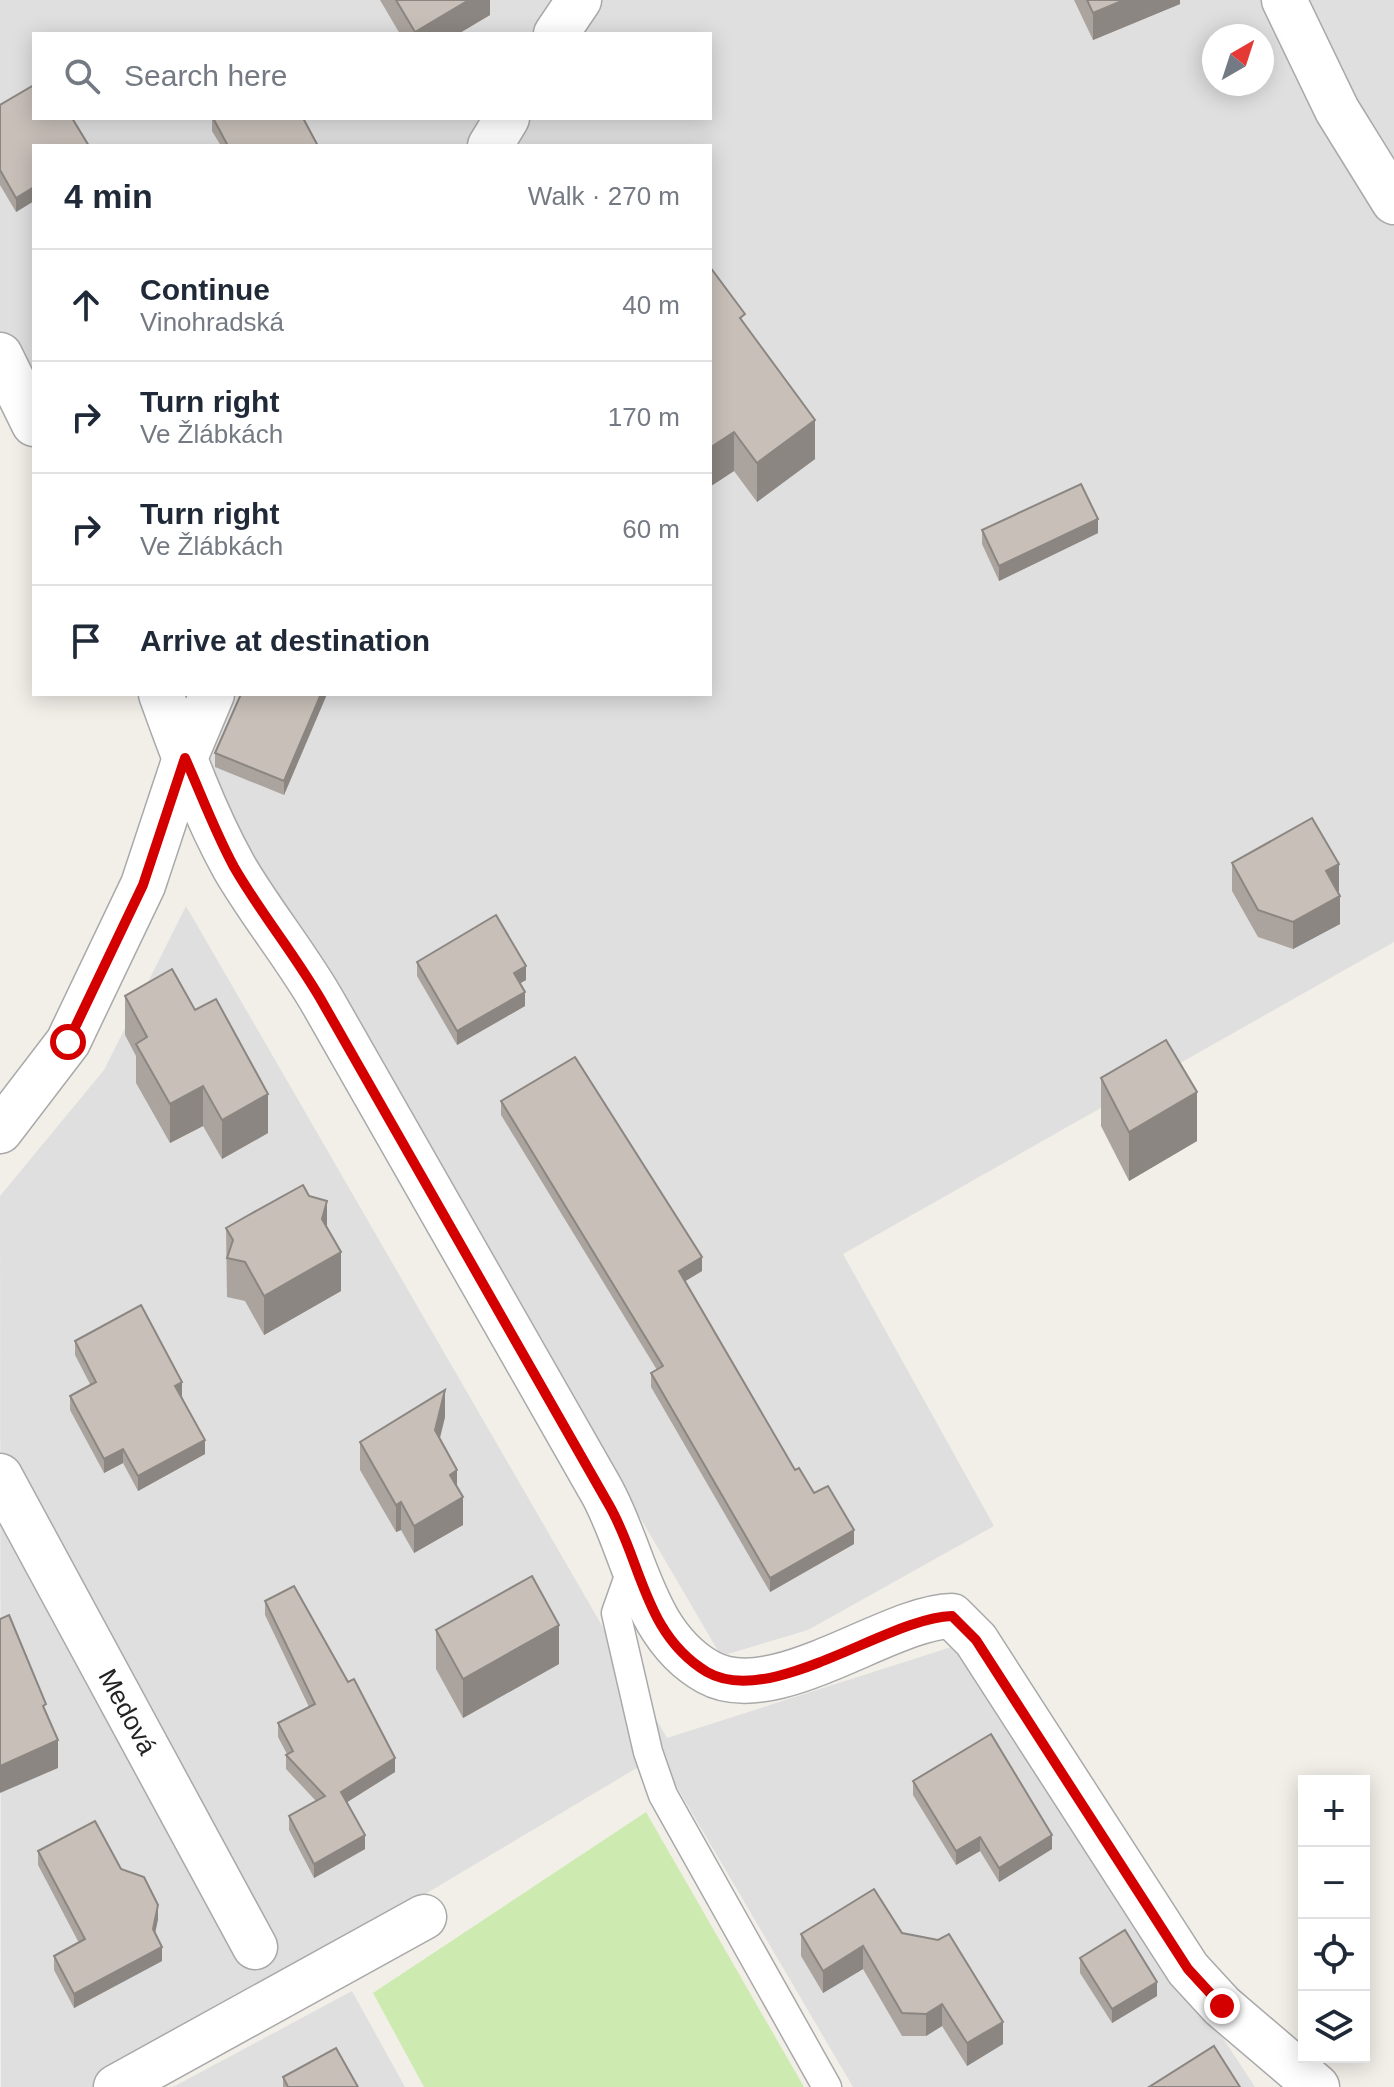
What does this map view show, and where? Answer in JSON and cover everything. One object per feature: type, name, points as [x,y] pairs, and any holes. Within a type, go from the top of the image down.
[{"type":"street","points":[[557,32],[579,0]]},
{"type":"street","points":[[1284,0],[1337,110],[1378,143],[1394,202]]},
{"type":"street","points":[[491,144],[506,120]]},
{"type":"street","points":[[0,355],[32,420]]},
{"type":"street","points":[[162,696],[185,758],[234,867],[314,986],[615,1515],[654,1617],[681,1650],[709,1673],[739,1680],[784,1675],[854,1651],[932,1617],[952,1616],[976,1640],[1188,1969],[1222,2006],[1317,2087]]},
{"type":"street","points":[[0,1131],[68,1042],[143,885],[185,758],[211,696]]},
{"type":"street","name":"Medová","points":[[0,1476],[255,1947]]},
{"type":"street","points":[[116,2087],[424,1917]]},
{"type":"lane","points":[[633,1565],[616,1613],[648,1752],[663,1795],[827,2087]]},
{"type":"shaded area","points":[[0,0],[1394,0],[1394,942],[843,1254],[994,1526],[808,1630],[721,1656],[220,799],[169,696],[712,696],[712,144],[32,144],[32,420],[0,355]]},
{"type":"shaded area","points":[[186,906],[667,1738],[964,1643],[1255,2087],[853,2087],[661,1760],[635,1769],[101,2087],[1,2087],[0,1196],[104,1070]]},
{"type":"shaded area","points":[[352,1991],[405,2087],[173,2087]]},
{"type":"green space","points":[[646,1812],[804,2087],[424,2087],[373,1993]]},
{"type":"building","points":[[396,0],[469,0],[415,32]]},
{"type":"building","points":[[1087,0],[1124,0],[1093,13]]},
{"type":"building","points":[[32,86],[32,120],[73,120],[88,144],[32,144],[32,188],[16,198],[0,170],[0,105]]},
{"type":"building","points":[[214,120],[304,120],[317,144],[227,144]]},
{"type":"building","points":[[712,270],[745,314],[740,318],[815,420],[757,463],[734,432],[712,446]]},
{"type":"building","points":[[1081,484],[1098,519],[999,566],[982,530]]},
{"type":"building","points":[[240,696],[320,696],[284,781],[215,753]]},
{"type":"building","points":[[1312,818],[1339,864],[1326,871],[1340,896],[1293,922],[1258,910],[1232,863]]},
{"type":"building","points":[[496,915],[526,966],[514,973],[525,992],[457,1031],[417,962]]},
{"type":"building","points":[[172,969],[195,1010],[216,999],[268,1094],[222,1120],[203,1086],[170,1104],[136,1044],[147,1037],[125,996]]},
{"type":"building","points":[[1166,1040],[1197,1092],[1129,1132],[1101,1078]]},
{"type":"building","points":[[575,1057],[702,1257],[679,1271],[795,1470],[799,1468],[814,1493],[828,1486],[854,1530],[770,1578],[651,1373],[663,1366],[501,1101]]},
{"type":"building","points":[[303,1185],[309,1196],[327,1201],[322,1219],[341,1252],[264,1296],[245,1262],[227,1258],[233,1240],[226,1228]]},
{"type":"building","points":[[141,1305],[182,1382],[175,1386],[205,1440],[138,1476],[123,1449],[104,1459],[70,1396],[96,1382],[75,1341]]},
{"type":"building","points":[[445,1390],[435,1430],[457,1470],[450,1475],[463,1497],[414,1526],[401,1502],[396,1505],[360,1442]]},
{"type":"building","points":[[532,1576],[559,1625],[463,1679],[436,1630]]},
{"type":"building","points":[[294,1586],[348,1682],[354,1679],[395,1758],[341,1792],[365,1835],[314,1864],[289,1816],[325,1796],[286,1755],[293,1751],[278,1723],[315,1704],[265,1601]]},
{"type":"building","points":[[9,1615],[58,1740],[0,1766],[0,1619]]},
{"type":"building","points":[[991,1734],[1052,1835],[999,1868],[980,1837],[956,1851],[913,1781]]},
{"type":"building","points":[[95,1821],[121,1869],[144,1877],[158,1905],[153,1929],[162,1947],[74,1994],[54,1956],[85,1939],[38,1851]]},
{"type":"building","points":[[874,1889],[902,1933],[938,1940],[949,1934],[1003,2022],[967,2043],[942,2004],[926,2014],[902,2013],[863,1946],[823,1971],[801,1934]]},
{"type":"building","points":[[1125,1930],[1157,1982],[1112,2009],[1080,1958]]},
{"type":"building","points":[[1214,2046],[1240,2087],[1149,2087]]},
{"type":"building","points":[[336,2048],[358,2087],[288,2087],[283,2077]]},
{"type":"route","points":[[68,1042],[143,885],[185,758],[234,867],[298,959],[615,1515],[654,1617],[681,1650],[709,1673],[739,1680],[784,1675],[854,1651],[932,1617],[952,1616],[976,1640],[1188,1969],[1222,2006]]}]
